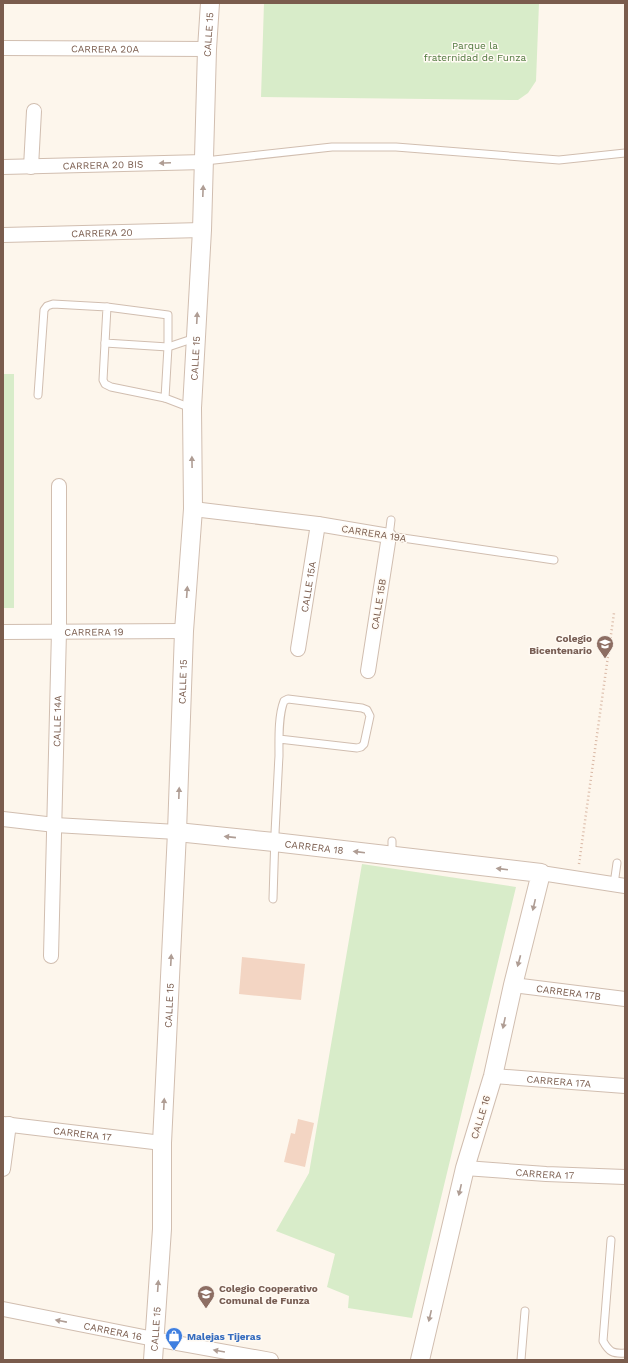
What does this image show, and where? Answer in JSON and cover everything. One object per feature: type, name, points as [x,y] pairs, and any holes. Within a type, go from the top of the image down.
[{"type":"street","name":"CALLE 15","points":[[153,1360],[162,1229],[162,1143],[177,832],[184,631],[193,509],[192,408],[202,230],[207,49],[210,3]]},
{"type":"street","name":"CARRERA 20A","points":[[3,48],[207,49]]},
{"type":"street","points":[[31,167],[34,111]]},
{"type":"street","name":"CARRERA 20 BIS","points":[[3,167],[204,162]]},
{"type":"street","name":"CARRERA 20","points":[[3,235],[202,230]]},
{"type":"street","name":"CALLE 14A","points":[[51,956],[59,632],[59,486]]},
{"type":"street","name":"CARRERA 19A","points":[[193,509],[318,524],[389,536]]},
{"type":"street","name":"CALLE 15A","points":[[298,649],[318,524]]},
{"type":"street","name":"CALLE 15B","points":[[368,671],[389,536]]},
{"type":"street","name":"CARRERA 19","points":[[3,632],[184,631]]},
{"type":"street","name":"CARRERA 18","points":[[3,818],[55,825],[177,832],[274,842],[392,848],[620,885]]},
{"type":"street","name":"CALLE 16","points":[[420,1360],[465,1168],[493,1076],[513,985],[541,873]]},
{"type":"street","name":"CARRERA 17B","points":[[513,985],[625,999]]},
{"type":"street","name":"CARRERA 17A","points":[[493,1076],[625,1086]]},
{"type":"street","points":[[3,1169],[6,1124]]},
{"type":"street","name":"CARRERA 17","points":[[6,1124],[162,1143]]},
{"type":"street","name":"CARRERA 17","points":[[465,1168],[546,1174],[625,1177]]},
{"type":"street","name":"CARRERA 16","points":[[3,1309],[154,1339],[271,1360]]},
{"type":"lane","points":[[204,162],[332,147],[396,147],[559,160],[625,153]]},
{"type":"lane","points":[[38,395],[44,310],[47,306],[52,304],[108,307],[168,315],[165,398]]},
{"type":"lane","points":[[108,307],[103,380],[105,384],[111,387],[165,398],[192,408]]},
{"type":"lane","points":[[105,344],[168,347],[196,338]]},
{"type":"lane","points":[[389,536],[392,520]]},
{"type":"lane","name":"CARRERA 19A","points":[[389,536],[554,560]]},
{"type":"lane","points":[[273,900],[279,739],[281,708],[284,701],[288,699],[362,708],[367,710],[370,716],[364,744],[361,747],[357,748],[279,739]]},
{"type":"lane","points":[[617,863],[620,885]]},
{"type":"lane","points":[[610,1240],[603,1340],[607,1348],[615,1354],[625,1353]]},
{"type":"lane","points":[[521,1360],[525,1311]]},
{"type":"path","points":[[580,858],[614,613]]},
{"type":"green space","name":"Parque la fraternidad de Funza","points":[[264,3],[539,3],[536,81],[528,93],[518,100],[261,97]]},
{"type":"green space","points":[[3,374],[14,374],[14,608],[3,608]]},
{"type":"green space","points":[[362,864],[516,887],[412,1318],[348,1308],[349,1296],[327,1287],[335,1254],[276,1231],[309,1173]]},
{"type":"building","points":[[242,957],[305,964],[301,1000],[239,994]]},
{"type":"building","points":[[298,1119],[314,1123],[305,1167],[284,1162],[291,1133],[295,1134]]},
{"type":"place","name":"Colegio Bicentenario","points":[[605,659]]},
{"type":"place","name":"Colegio Cooperativo Comunal de Funza","points":[[206,1309]]},
{"type":"place","name":"Malejas Tijeras","points":[[174,1351]]}]
